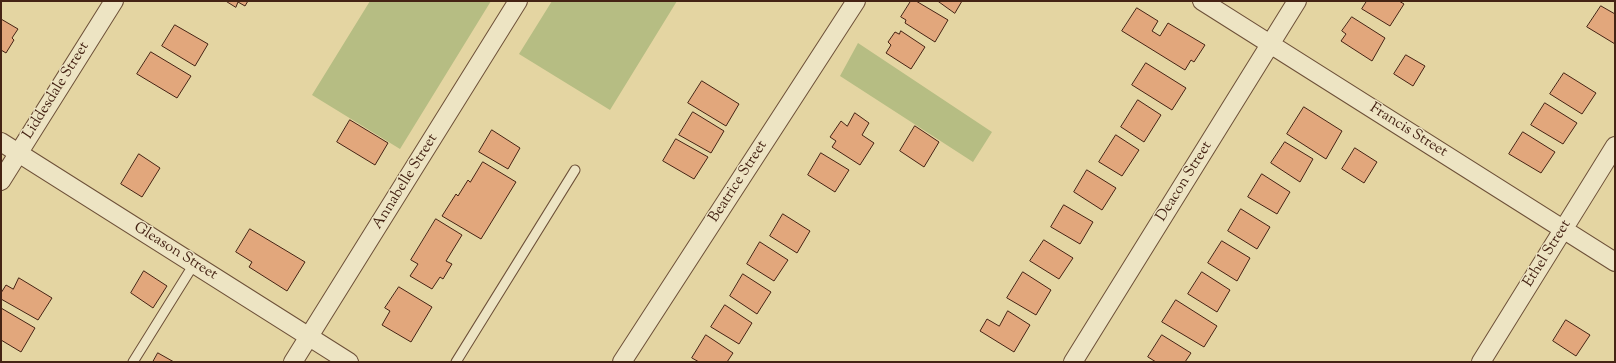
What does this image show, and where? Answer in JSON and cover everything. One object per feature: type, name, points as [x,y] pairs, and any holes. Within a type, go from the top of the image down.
[{"type":"street","name":"Liddesdale Street","points":[[1,181],[114,1]]},
{"type":"street","name":"Annabelle Street","points":[[293,362],[518,1]]},
{"type":"street","name":"Beatrice Street","points":[[622,362],[856,1]]},
{"type":"street","name":"Francis Street","points":[[1202,1],[1615,262]]},
{"type":"street","name":"Deacon Street","points":[[1073,362],[1297,1]]},
{"type":"street","name":"Gleason Street","points":[[1,142],[349,362]]},
{"type":"street","name":"Ethel Street","points":[[1481,362],[1615,146]]},
{"type":"lane","points":[[456,362],[575,170]]},
{"type":"lane","points":[[133,362],[194,264]]},
{"type":"green space","points":[[370,1],[491,1],[400,149],[312,95]]},
{"type":"green space","points":[[552,1],[677,1],[610,110],[519,54]]},
{"type":"green space","points":[[858,43],[992,132],[973,162],[840,76]]},
{"type":"building","points":[[226,1],[248,1],[245,6],[238,2],[236,7]]},
{"type":"building","points":[[911,1],[916,1],[948,20],[935,42],[905,23],[906,20],[901,17]]},
{"type":"building","points":[[938,1],[962,1],[955,13]]},
{"type":"building","points":[[1367,1],[1399,1],[1404,4],[1390,26],[1362,9]]},
{"type":"building","points":[[1601,6],[1615,14],[1615,44],[1587,27]]},
{"type":"building","points":[[1137,8],[1158,21],[1152,31],[1160,36],[1168,23],[1205,45],[1194,62],[1191,60],[1185,70],[1122,31]]},
{"type":"building","points":[[1352,17],[1385,38],[1372,61],[1341,41],[1346,34],[1342,31]]},
{"type":"building","points":[[1,19],[18,29],[12,38],[14,40],[6,53],[1,50]]},
{"type":"building","points":[[175,25],[208,44],[195,66],[162,46]]},
{"type":"building","points":[[901,31],[925,47],[911,69],[886,53],[891,45],[888,42],[895,32],[899,34]]},
{"type":"building","points":[[151,52],[191,76],[177,98],[137,74]]},
{"type":"building","points":[[1406,55],[1425,66],[1413,86],[1394,74]]},
{"type":"building","points":[[1146,63],[1186,88],[1172,110],[1132,85]]},
{"type":"building","points":[[1564,73],[1596,93],[1582,114],[1550,94]]},
{"type":"building","points":[[702,81],[739,104],[726,126],[688,103]]},
{"type":"building","points":[[1138,100],[1161,115],[1144,142],[1121,127]]},
{"type":"building","points":[[1545,103],[1577,123],[1563,144],[1531,125]]},
{"type":"building","points":[[1304,107],[1342,131],[1326,159],[1287,134]]},
{"type":"building","points":[[693,112],[724,131],[711,153],[679,135]]},
{"type":"building","points":[[855,113],[869,123],[862,135],[874,143],[860,165],[832,147],[836,141],[830,137],[841,121],[847,126]]},
{"type":"building","points":[[350,120],[388,143],[375,165],[337,142]]},
{"type":"building","points":[[915,126],[939,142],[924,167],[900,151]]},
{"type":"building","points":[[492,130],[520,148],[508,169],[479,152]]},
{"type":"building","points":[[1523,132],[1555,152],[1541,173],[1509,154]]},
{"type":"building","points":[[1116,135],[1139,150],[1122,176],[1099,162]]},
{"type":"building","points":[[676,139],[708,157],[694,179],[663,161]]},
{"type":"building","points":[[1285,142],[1313,159],[1300,182],[1271,163]]},
{"type":"building","points":[[1355,148],[1377,162],[1364,183],[1342,169]]},
{"type":"building","points":[[821,153],[849,170],[835,192],[808,175]]},
{"type":"building","points":[[139,154],[160,168],[142,197],[121,184]]},
{"type":"building","points":[[483,162],[516,182],[481,239],[442,216],[456,194],[458,196],[468,180],[470,182]]},
{"type":"building","points":[[1087,170],[1116,188],[1102,210],[1074,192]]},
{"type":"building","points":[[1262,174],[1290,192],[1277,214],[1248,197]]},
{"type":"building","points":[[1064,205],[1093,222],[1080,244],[1051,227]]},
{"type":"building","points":[[1241,209],[1270,227],[1257,249],[1228,231]]},
{"type":"building","points":[[783,214],[810,231],[797,253],[770,236]]},
{"type":"building","points":[[436,219],[462,235],[446,261],[452,264],[443,279],[440,277],[432,289],[410,276],[418,264],[411,260]]},
{"type":"building","points":[[250,229],[305,262],[287,291],[249,267],[252,262],[236,252]]},
{"type":"building","points":[[1044,240],[1073,258],[1059,279],[1030,261]]},
{"type":"building","points":[[1222,241],[1250,258],[1237,281],[1208,263]]},
{"type":"building","points":[[760,242],[788,260],[774,281],[747,264]]},
{"type":"building","points":[[144,271],[167,286],[153,308],[131,293]]},
{"type":"building","points":[[1023,272],[1051,290],[1036,315],[1007,298]]},
{"type":"building","points":[[1202,272],[1230,290],[1217,312],[1188,294]]},
{"type":"building","points":[[743,274],[771,292],[757,314],[730,296]]},
{"type":"building","points":[[19,278],[52,298],[38,320],[1,299],[1,293],[6,285],[13,289]]},
{"type":"building","points":[[399,287],[432,307],[411,342],[382,325],[390,311],[385,308]]},
{"type":"building","points":[[1176,300],[1217,326],[1204,347],[1162,322]]},
{"type":"building","points":[[725,305],[752,323],[739,344],[711,327]]},
{"type":"building","points":[[1,308],[35,328],[21,352],[1,340]]},
{"type":"building","points":[[1008,311],[1030,325],[1014,352],[980,331],[987,319],[999,326]]},
{"type":"building","points":[[1566,320],[1590,335],[1576,356],[1553,341]]},
{"type":"building","points":[[706,335],[733,353],[727,362],[699,362],[692,358]]},
{"type":"building","points":[[1162,335],[1191,353],[1185,362],[1156,362],[1148,357]]},
{"type":"building","points":[[158,353],[174,362],[153,362]]}]
